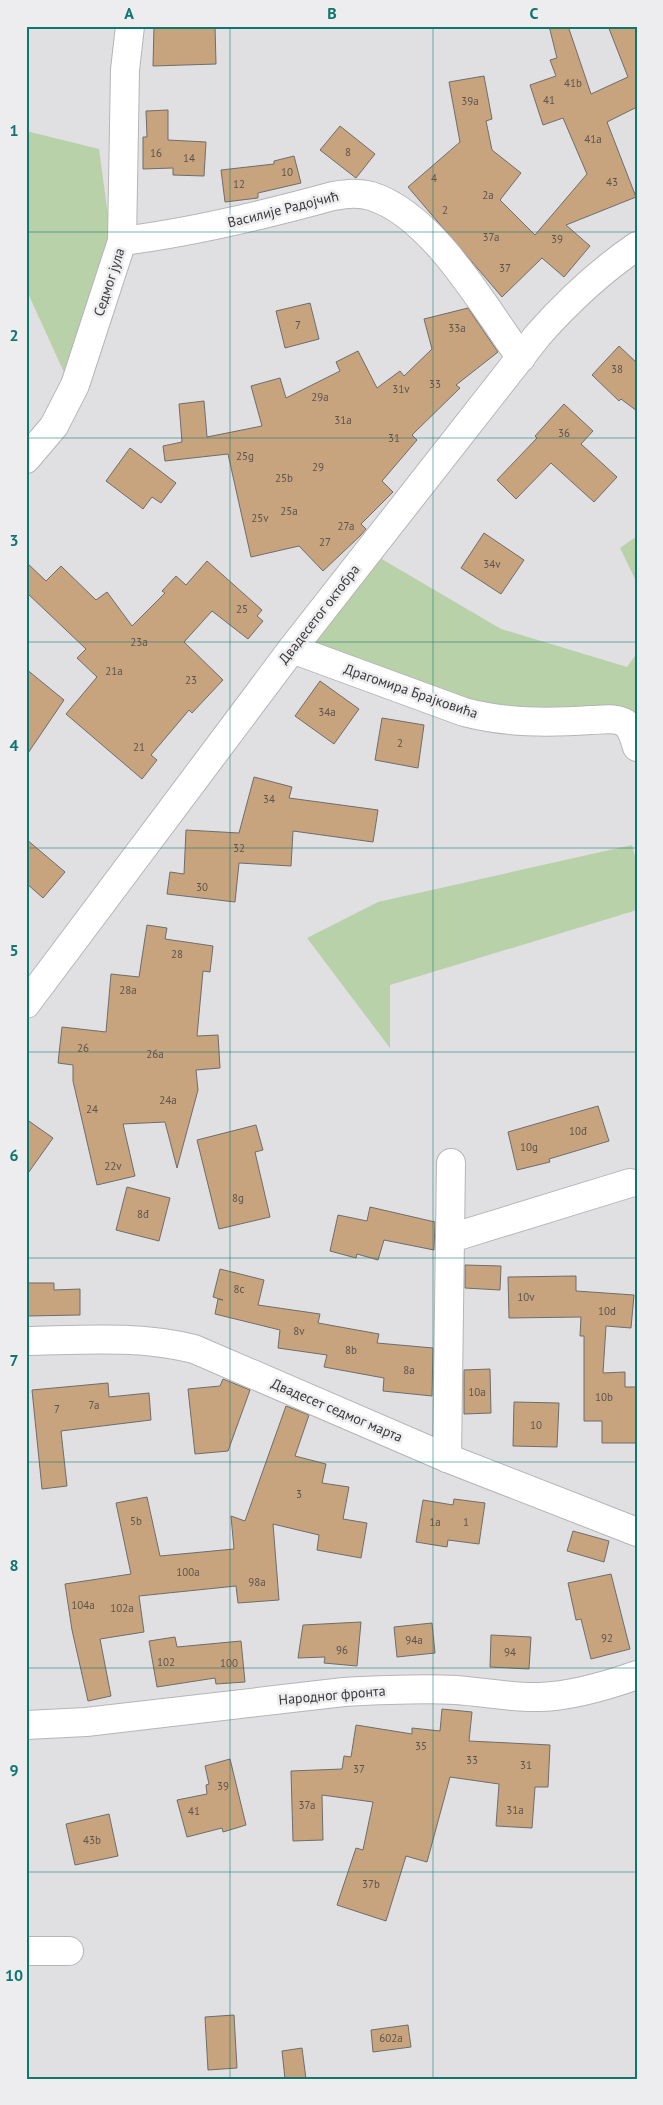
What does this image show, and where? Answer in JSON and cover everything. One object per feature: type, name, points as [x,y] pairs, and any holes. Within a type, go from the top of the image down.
[{"type":"street","name":"Седмог јула","points":[[26,458],[54,426],[75,385],[122,241],[125,70],[130,26]]},
{"type":"street","name":"Василије Радојчић","points":[[122,241],[169,235],[212,226],[333,196],[353,193],[371,196],[404,212],[424,229],[449,258],[521,358]]},
{"type":"street","name":"Двадесетог октобра","points":[[26,1004],[292,649],[521,358],[579,291],[607,267],[637,246]]},
{"type":"street","name":"Драгомира Брајковића","points":[[292,649],[486,718],[546,724],[608,719],[624,722],[632,731],[637,747]]},
{"type":"street","points":[[447,1458],[451,1163]]},
{"type":"street","points":[[451,1238],[630,1183]]},
{"type":"street","name":"Двадесет седмог марта","points":[[26,1341],[117,1339],[171,1343],[194,1349],[447,1458],[637,1532]]},
{"type":"street","name":"Народног фронта","points":[[26,1725],[86,1722],[344,1692],[458,1690],[504,1696],[541,1697],[577,1692],[637,1675]]},
{"type":"street","points":[[26,1951],[69,1950]]},
{"type":"green space","points":[[26,131],[99,149],[111,237],[68,381],[26,289]]},
{"type":"green space","points":[[637,536],[637,583],[620,548]]},
{"type":"green space","points":[[368,551],[501,629],[627,667],[637,653],[637,747],[632,731],[545,724],[292,649]]},
{"type":"green space","points":[[632,845],[637,864],[637,910],[390,985],[390,1048],[307,938],[378,902]]},
{"type":"building","points":[[154,26],[215,26],[216,64],[153,66]]},
{"type":"building","points":[[549,26],[568,26],[591,94],[628,77],[608,26],[637,26],[637,107],[607,122],[636,197],[566,225],[590,246],[564,277],[542,258],[502,297],[408,187],[460,142],[449,82],[484,76],[492,119],[486,121],[492,150],[521,173],[500,200],[535,235],[587,174],[563,118],[543,125],[530,85],[556,76],[550,60],[557,58]]},
{"type":"building","points":[[168,110],[168,140],[206,142],[204,176],[173,175],[173,168],[143,169],[143,137],[147,137],[146,111]]},
{"type":"building","points":[[340,126],[375,154],[356,178],[320,150]]},
{"type":"building","points":[[294,156],[301,183],[258,193],[258,198],[225,202],[221,170],[274,164],[274,161]]},
{"type":"building","points":[[310,303],[319,339],[285,348],[276,311]]},
{"type":"building","points":[[468,308],[498,352],[456,385],[460,388],[412,435],[417,440],[382,481],[393,492],[361,524],[366,529],[360,536],[323,571],[299,546],[251,557],[228,454],[165,461],[163,446],[182,442],[179,404],[204,401],[207,437],[262,426],[251,386],[280,378],[286,398],[340,371],[336,362],[358,351],[377,388],[400,371],[404,376],[432,349],[424,319]]},
{"type":"building","points":[[619,346],[637,363],[637,411],[621,399],[619,401],[592,375]]},
{"type":"building","points":[[564,404],[593,431],[581,444],[617,477],[594,502],[551,463],[516,499],[497,480],[537,438],[535,436]]},
{"type":"building","points":[[130,448],[176,483],[161,503],[152,497],[143,509],[106,481]]},
{"type":"building","points":[[484,533],[524,560],[501,594],[461,568]]},
{"type":"building","points":[[207,561],[262,610],[257,616],[263,621],[248,639],[212,611],[184,642],[223,680],[192,713],[189,710],[151,755],[157,760],[142,779],[66,714],[97,677],[77,658],[86,649],[26,592],[26,562],[46,581],[61,566],[96,600],[107,592],[132,626],[165,593],[162,591],[176,576],[186,585]]},
{"type":"building","points":[[26,669],[64,700],[26,756]]},
{"type":"building","points":[[320,681],[359,709],[334,744],[295,716]]},
{"type":"building","points":[[382,718],[424,725],[418,768],[375,760]]},
{"type":"building","points":[[254,777],[292,787],[289,798],[378,810],[373,842],[293,831],[291,866],[239,863],[235,902],[167,894],[170,872],[184,874],[186,830],[239,833]]},
{"type":"building","points":[[26,839],[65,872],[43,898],[26,883]]},
{"type":"building","points":[[147,925],[167,928],[165,939],[213,946],[210,972],[203,971],[197,1036],[218,1035],[220,1068],[196,1070],[198,1090],[177,1168],[165,1122],[123,1124],[135,1176],[97,1185],[73,1081],[73,1065],[58,1063],[62,1027],[106,1032],[111,974],[139,977]]},
{"type":"building","points":[[598,1106],[609,1141],[549,1159],[550,1162],[517,1170],[508,1132]]},
{"type":"building","points":[[26,1119],[53,1138],[26,1176]]},
{"type":"building","points":[[256,1125],[263,1150],[255,1152],[270,1217],[219,1229],[197,1140]]},
{"type":"building","points":[[127,1187],[170,1198],[159,1241],[116,1230]]},
{"type":"building","points":[[370,1207],[435,1222],[434,1250],[384,1240],[378,1260],[357,1254],[356,1258],[330,1251],[338,1215],[367,1221]]},
{"type":"building","points":[[465,1265],[501,1266],[500,1290],[465,1288]]},
{"type":"building","points":[[220,1269],[264,1280],[258,1305],[320,1314],[318,1323],[379,1334],[377,1343],[433,1348],[432,1396],[383,1391],[384,1378],[324,1367],[327,1355],[278,1348],[280,1330],[215,1314],[218,1299],[223,1300],[213,1297]]},
{"type":"building","points":[[576,1276],[576,1291],[634,1295],[631,1328],[606,1326],[603,1373],[625,1372],[625,1387],[637,1387],[637,1443],[602,1443],[602,1421],[584,1421],[584,1336],[580,1336],[581,1317],[509,1318],[508,1277]]},
{"type":"building","points":[[26,1283],[54,1283],[54,1290],[80,1289],[80,1315],[26,1316]]},
{"type":"building","points":[[490,1369],[491,1413],[464,1414],[464,1370]]},
{"type":"building","points":[[223,1379],[250,1390],[228,1451],[195,1454],[188,1389],[220,1386]]},
{"type":"building","points":[[108,1383],[109,1397],[149,1393],[151,1420],[61,1431],[67,1486],[42,1489],[32,1390]]},
{"type":"building","points":[[514,1402],[559,1403],[557,1447],[513,1446]]},
{"type":"building","points":[[286,1406],[309,1415],[295,1456],[326,1464],[322,1483],[349,1487],[343,1519],[367,1523],[361,1558],[317,1550],[319,1535],[273,1524],[279,1600],[238,1603],[236,1586],[139,1596],[144,1632],[100,1639],[111,1696],[88,1701],[72,1630],[65,1584],[131,1574],[116,1503],[147,1497],[160,1556],[234,1549],[231,1516],[245,1521]]},
{"type":"building","points":[[454,1499],[485,1503],[479,1544],[448,1540],[447,1547],[416,1542],[423,1500],[453,1505]]},
{"type":"building","points":[[573,1531],[609,1541],[604,1562],[567,1551]]},
{"type":"building","points":[[611,1574],[630,1649],[591,1659],[581,1619],[576,1620],[568,1583]]},
{"type":"building","points":[[361,1622],[357,1666],[324,1663],[325,1657],[298,1658],[303,1625]]},
{"type":"building","points":[[432,1623],[435,1653],[397,1657],[394,1627]]},
{"type":"building","points":[[491,1635],[531,1637],[529,1669],[490,1667]]},
{"type":"building","points":[[175,1637],[177,1647],[241,1641],[245,1682],[216,1684],[215,1678],[157,1687],[149,1641]]},
{"type":"building","points":[[442,1709],[472,1712],[469,1741],[550,1745],[548,1787],[535,1787],[532,1828],[496,1826],[499,1784],[450,1777],[427,1862],[406,1856],[386,1921],[337,1905],[356,1848],[363,1850],[373,1802],[322,1795],[323,1840],[293,1841],[291,1771],[342,1769],[344,1756],[351,1757],[356,1725],[412,1734],[412,1728],[440,1731]]},
{"type":"building","points":[[230,1759],[246,1825],[223,1832],[222,1828],[187,1837],[177,1800],[207,1794],[206,1785],[209,1784],[205,1766]]},
{"type":"building","points":[[109,1814],[118,1856],[75,1865],[66,1824]]},
{"type":"building","points":[[234,2015],[237,2068],[208,2070],[205,2017]]},
{"type":"building","points":[[408,2025],[411,2047],[373,2052],[371,2030]]},
{"type":"building","points":[[302,2048],[306,2079],[285,2079],[282,2051]]}]
